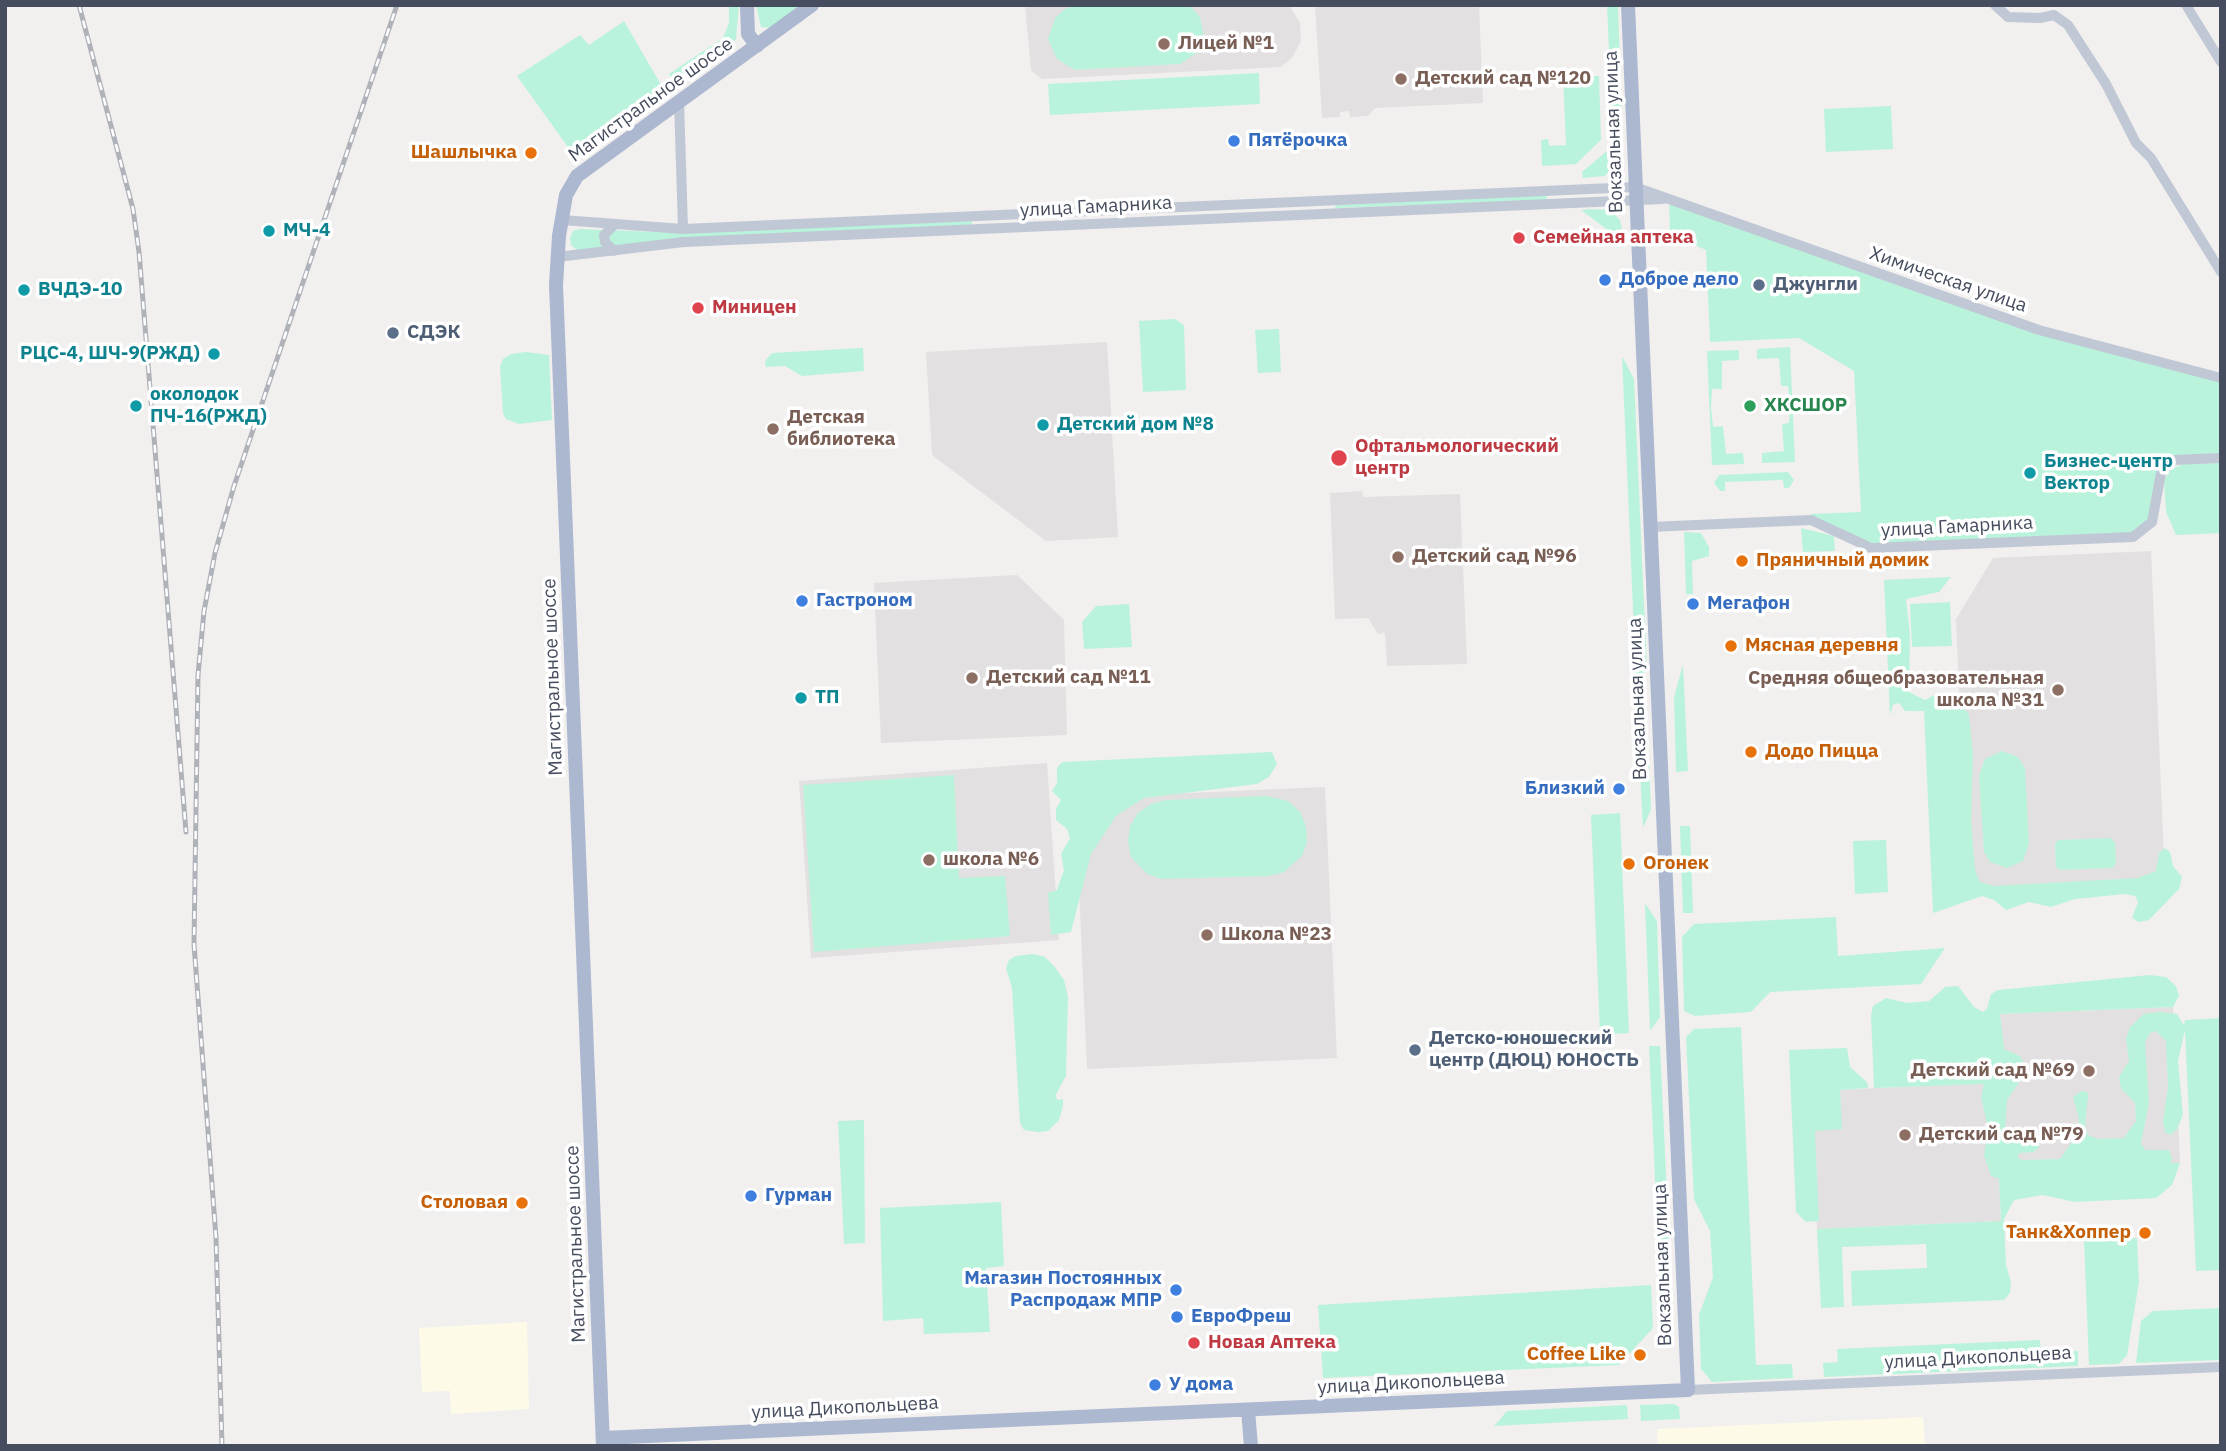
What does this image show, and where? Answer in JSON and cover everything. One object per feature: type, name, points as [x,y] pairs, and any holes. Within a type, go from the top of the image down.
[{"type":"main road","name":"Магистральное шоссе","points":[[603,1442],[557,257],[566,195],[577,176],[757,46],[748,34],[747,5]]},
{"type":"main road","points":[[757,46],[812,5]]},
{"type":"main road","name":"Вокзальная улица","points":[[1628,5],[1688,1390]]},
{"type":"main road","name":"улица Дикопольцева","points":[[603,1442],[1688,1390]]},
{"type":"main road","points":[[1248,1410],[1251,1446]]},
{"type":"street","points":[[1995,5],[2008,17],[2040,18],[2054,15],[2068,24],[2106,84],[2136,143],[2151,158],[2221,272]]},
{"type":"street","points":[[2186,5],[2221,62]]},
{"type":"street","points":[[679,101],[683,229]]},
{"type":"street","name":"Химическая улица","points":[[1636,193],[1669,198],[2039,330],[2220,374]]},
{"type":"street","name":"улица Гамарника","points":[[562,220],[683,229],[1636,193]]},
{"type":"street","name":"улица Гамарника","points":[[557,257],[684,242],[1636,193]]},
{"type":"street","points":[[614,251],[605,242],[604,235],[615,223]]},
{"type":"street","name":"улица Гамарника","points":[[1650,527],[1811,520],[1871,548],[2133,537],[2152,522],[2161,473],[2174,460],[2221,458]]},
{"type":"street","name":"улица Дикопольцева","points":[[1688,1390],[2221,1367]]},
{"type":"shaded area","name":"Лицей №1","points":[[1025,5],[1289,5],[1300,23],[1301,41],[1292,58],[1281,67],[1042,79],[1031,70]]},
{"type":"shaded area","name":"Детский сад №120","points":[[1315,5],[1479,5],[1483,103],[1375,108],[1368,116],[1350,117],[1349,111],[1340,112],[1340,117],[1322,118]]},
{"type":"shaded area","points":[[1107,342],[1118,537],[1046,541],[932,455],[926,352]]},
{"type":"shaded area","name":"Детский сад №96","points":[[1362,491],[1363,497],[1460,494],[1467,664],[1387,666],[1385,633],[1378,634],[1368,618],[1335,619],[1330,493]]},
{"type":"shaded area","name":"Средняя общеобразовательная школа №31","points":[[2151,551],[2165,882],[1968,891],[1956,619],[1993,558]]},
{"type":"shaded area","name":"Детский сад №11","points":[[1017,575],[1064,620],[1067,735],[881,743],[874,583]]},
{"type":"shaded area","name":"школа №6","points":[[1047,763],[1059,940],[811,958],[799,781]]},
{"type":"shaded area","name":"Школа №23","points":[[1325,787],[1337,1058],[1087,1069],[1075,798]]},
{"type":"shaded area","name":"Детский сад №69","points":[[2173,1007],[2180,1163],[2007,1171],[2000,1014]]},
{"type":"shaded area","name":"Детский сад №79","points":[[1995,1083],[2001,1221],[1817,1229],[1811,1091]]},
{"type":"shaded area","points":[[527,1322],[529,1409],[451,1414],[450,1391],[422,1392],[419,1328]]},
{"type":"shaded area","points":[[1923,1417],[1925,1446],[1658,1446],[1657,1429]]},
{"type":"green space","points":[[729,5],[739,5],[736,39],[729,48],[675,83],[669,74],[723,38],[729,23]]},
{"type":"green space","points":[[756,5],[802,5],[772,28],[761,27]]},
{"type":"green space","points":[[1077,5],[1189,5],[1200,17],[1204,38],[1198,52],[1180,64],[1075,70],[1057,59],[1048,39],[1055,18],[1065,9]]},
{"type":"green space","points":[[1607,5],[1618,5],[1622,125],[1612,125]]},
{"type":"green space","points":[[624,21],[667,95],[575,157],[517,76],[580,35],[589,45]]},
{"type":"green space","points":[[1259,73],[1260,104],[1050,115],[1048,84]]},
{"type":"green space","points":[[1599,76],[1601,140],[1576,164],[1542,166],[1541,140],[1548,139],[1549,146],[1566,145],[1563,77]]},
{"type":"green space","points":[[1891,106],[1893,149],[1826,152],[1824,109]]},
{"type":"green space","points":[[1620,140],[1619,163],[1613,171],[1604,176],[1583,178],[1582,172]]},
{"type":"green space","points":[[1547,195],[1547,200],[1335,208],[1336,205]]},
{"type":"green space","points":[[1669,198],[2039,330],[2221,378],[2221,458],[2174,460],[2161,473],[2152,522],[2133,537],[1871,548],[1811,520],[1811,514],[1861,512],[1854,371],[1799,338],[1710,342],[1706,250],[1670,234]]},
{"type":"green space","points":[[1581,210],[1610,210],[1620,220],[1625,243]]},
{"type":"green space","points":[[972,221],[972,225],[577,250],[571,245],[570,238],[573,231],[580,229],[683,233]]},
{"type":"green space","points":[[1175,319],[1184,325],[1186,390],[1143,392],[1139,321]]},
{"type":"green space","points":[[1279,329],[1281,372],[1258,373],[1255,330]]},
{"type":"green space","points":[[1790,347],[1795,462],[1762,463],[1762,453],[1784,451],[1782,424],[1789,423],[1790,405],[1788,386],[1781,386],[1779,358],[1757,359],[1757,349]]},
{"type":"green space","points":[[863,348],[864,371],[802,376],[785,366],[766,367],[765,361],[772,353]]},
{"type":"green space","points":[[1739,350],[1739,360],[1722,361],[1722,389],[1712,389],[1711,408],[1713,427],[1723,426],[1726,454],[1743,453],[1744,464],[1712,465],[1707,351]]},
{"type":"green space","points":[[526,352],[549,355],[552,420],[519,424],[506,419],[503,413],[500,366],[503,359],[511,354]]},
{"type":"green space","points":[[1622,356],[1634,379],[1647,670],[1636,678]]},
{"type":"green space","points":[[2221,463],[2221,533],[2176,535],[2166,512],[2164,480],[2171,469],[2183,464]]},
{"type":"green space","points":[[1788,472],[1794,480],[1789,488],[1784,488],[1783,480],[1725,482],[1725,491],[1720,491],[1714,483],[1719,475]]},
{"type":"green space","points":[[1801,528],[1834,536],[1835,551],[1803,552]]},
{"type":"green space","points":[[1684,532],[1701,533],[1709,547],[1709,556],[1692,561],[1693,594],[1686,594]]},
{"type":"green space","points":[[1951,577],[1939,592],[1906,599],[1910,634],[1909,692],[1925,700],[1940,692],[1954,694],[1969,715],[1973,754],[1971,820],[1975,870],[1980,882],[1994,886],[2138,878],[2156,871],[2159,853],[2165,848],[2170,852],[2173,866],[2182,877],[2179,889],[2149,920],[2139,922],[2132,918],[2138,902],[2135,896],[2125,894],[2075,899],[2051,907],[2029,902],[2006,910],[1994,900],[1982,896],[1933,913],[1924,711],[1905,711],[1899,703],[1893,705],[1890,715],[1884,580]]},
{"type":"green space","points":[[1950,602],[1952,646],[1912,647],[1910,604]]},
{"type":"green space","points":[[1129,604],[1132,647],[1084,649],[1082,622],[1096,606]]},
{"type":"green space","points":[[1683,664],[1688,771],[1676,772],[1674,697]]},
{"type":"green space","points":[[2002,751],[2018,757],[2025,768],[2029,844],[2023,861],[2007,868],[1990,862],[1984,852],[1979,776],[1985,759]]},
{"type":"green space","points":[[1272,752],[1277,764],[1269,777],[1257,784],[1144,798],[1116,816],[1091,854],[1071,932],[1051,935],[1048,893],[1057,890],[1064,870],[1061,854],[1070,838],[1067,829],[1056,820],[1056,809],[1061,800],[1052,791],[1057,783],[1057,768],[1062,762]]},
{"type":"green space","points":[[1639,753],[1649,765],[1651,809],[1643,828]]},
{"type":"green space","name":"школа №6","points":[[954,775],[959,878],[1005,876],[1010,936],[814,952],[803,785]]},
{"type":"green space","points":[[1266,796],[1288,801],[1300,812],[1306,826],[1307,842],[1302,856],[1284,872],[1269,876],[1161,879],[1147,874],[1131,857],[1128,842],[1130,826],[1138,813],[1151,804],[1166,800]]},
{"type":"green space","points":[[1620,813],[1629,1033],[1600,1035],[1591,815]]},
{"type":"green space","points":[[1680,826],[1690,826],[1693,913],[1683,913]]},
{"type":"green space","points":[[2111,838],[2115,843],[2116,862],[2113,868],[2061,870],[2056,867],[2055,843],[2058,840]]},
{"type":"green space","points":[[1886,840],[1888,892],[1855,894],[1853,841]]},
{"type":"green space","points":[[1645,903],[1657,921],[1660,1017],[1650,1031]]},
{"type":"green space","points":[[1836,917],[1838,956],[1945,948],[1921,984],[1770,992],[1751,1012],[1695,1016],[1684,1011],[1682,937],[1694,924]]},
{"type":"green space","points":[[1033,954],[1045,957],[1054,966],[1064,980],[1068,997],[1066,1076],[1055,1096],[1058,1100],[1063,1099],[1063,1106],[1059,1120],[1048,1131],[1038,1132],[1024,1130],[1020,1123],[1012,988],[1006,968],[1009,960],[1016,956]]},
{"type":"green space","points":[[2149,975],[2166,977],[2176,986],[2179,996],[2173,1007],[2000,1014],[2004,1049],[2020,1056],[2025,1065],[2022,1078],[2007,1100],[2005,1130],[2008,1138],[2015,1142],[2039,1143],[2039,1148],[2033,1152],[2020,1153],[2017,1156],[2021,1160],[2060,1159],[2078,1133],[2079,1119],[2073,1097],[2081,1091],[2087,1092],[2088,1096],[2085,1125],[2088,1135],[2098,1139],[2124,1138],[2136,1121],[2135,1103],[2121,1088],[2119,1077],[2129,1061],[2126,1038],[2130,1027],[2144,1014],[2159,1012],[2177,1014],[2184,1025],[2185,1020],[2221,1018],[2221,1270],[2196,1271],[2185,1030],[2178,1061],[2183,1115],[2177,1129],[2170,1135],[2165,1132],[2163,1122],[2168,1087],[2166,1041],[2156,1031],[2150,1033],[2145,1042],[2149,1103],[2141,1143],[2145,1150],[2169,1150],[2171,1163],[2180,1163],[2172,1185],[2156,1198],[2075,1202],[2043,1195],[2014,1200],[2004,1219],[2006,1265],[2011,1282],[2010,1293],[2004,1300],[1852,1306],[1851,1271],[1927,1268],[1926,1244],[1842,1247],[1844,1307],[1821,1308],[1817,1229],[2001,1221],[1999,1179],[1991,1176],[1984,1156],[1988,1128],[1981,1097],[1984,1084],[1874,1088],[1871,1015],[1873,1006],[1886,998],[1907,1003],[1929,1001],[1945,987],[1958,986],[1974,1007],[1983,1012],[1987,1009],[1991,994],[1998,990]]},
{"type":"green space","points":[[1741,1027],[1756,1365],[1792,1364],[1793,1378],[1712,1382],[1701,1369],[1699,1315],[1713,1277],[1710,1231],[1694,1199],[1686,1037],[1694,1029]]},
{"type":"green space","points":[[1649,1046],[1660,1046],[1670,1259],[1659,1268]]},
{"type":"green space","points":[[1847,1048],[1850,1067],[1867,1082],[1868,1088],[1840,1090],[1842,1129],[1815,1131],[1819,1221],[1806,1222],[1796,1212],[1789,1050]]},
{"type":"green space","points":[[864,1120],[865,1243],[844,1244],[838,1121]]},
{"type":"green space","points":[[1001,1202],[1004,1266],[986,1268],[990,1332],[924,1334],[923,1318],[883,1321],[880,1208]]},
{"type":"green space","points":[[2137,1238],[2139,1282],[2127,1355],[2119,1364],[2089,1365],[2084,1240]]},
{"type":"green space","points":[[1651,1285],[1653,1328],[1619,1365],[1323,1378],[1318,1305]]},
{"type":"green space","points":[[2221,1308],[2221,1360],[2136,1363],[2141,1321],[2153,1311]]},
{"type":"green space","points":[[2040,1340],[2041,1353],[2078,1351],[2078,1366],[1824,1377],[1823,1363],[1838,1362],[1837,1349]]},
{"type":"green space","points":[[1674,1404],[1679,1407],[1680,1419],[1641,1421],[1640,1405]]},
{"type":"green space","points":[[1627,1405],[1628,1419],[1494,1426],[1507,1411]]},
{"type":"railway","points":[[79,5],[133,209],[139,252],[186,832]]},
{"type":"railway","points":[[222,1446],[216,1238],[194,944],[198,675],[204,611],[215,553],[234,486],[397,5]]},
{"type":"place","name":"Лицей №1","points":[[1164,44]]},
{"type":"place","name":"Детский сад №120","points":[[1401,79]]},
{"type":"place","name":"Пятёрочка","points":[[1234,141]]},
{"type":"place","name":"Шашлычка","points":[[531,153]]},
{"type":"place","name":"МЧ-4","points":[[269,231]]},
{"type":"place","name":"Семейная аптека","points":[[1519,238]]},
{"type":"place","name":"Доброе дело","points":[[1605,280]]},
{"type":"place","name":"Джунгли","points":[[1759,285]]},
{"type":"place","name":"ВЧДЭ-10","points":[[24,290]]},
{"type":"place","name":"Миницен","points":[[698,308]]},
{"type":"place","name":"СДЭК","points":[[393,333]]},
{"type":"place","name":"РЦС-4, ШЧ-9(РЖД)","points":[[214,354]]},
{"type":"place","name":"околодок ПЧ-16(РЖД)","points":[[136,406]]},
{"type":"place","name":"ХКСШОР","points":[[1750,406]]},
{"type":"place","name":"Детский дом №8","points":[[1043,425]]},
{"type":"place","name":"Детская библиотека","points":[[773,429]]},
{"type":"place","name":"Офтальмологический центр","points":[[1339,458]]},
{"type":"place","name":"Бизнес-центр Вектор","points":[[2030,473]]},
{"type":"place","name":"Детский сад №96","points":[[1398,557]]},
{"type":"place","name":"Пряничный домик","points":[[1742,561]]},
{"type":"place","name":"Гастроном","points":[[802,601]]},
{"type":"place","name":"Мегафон","points":[[1693,604]]},
{"type":"place","name":"Мясная деревня","points":[[1731,646]]},
{"type":"place","name":"Детский сад №11","points":[[972,678]]},
{"type":"place","name":"Средняя общеобразовательная школа №31","points":[[2058,690]]},
{"type":"place","name":"ТП","points":[[801,698]]},
{"type":"place","name":"Додо Пицца","points":[[1751,752]]},
{"type":"place","name":"Близкий","points":[[1619,789]]},
{"type":"place","name":"школа №6","points":[[929,860]]},
{"type":"place","name":"Огонек","points":[[1629,864]]},
{"type":"place","name":"Школа №23","points":[[1207,935]]},
{"type":"place","name":"Детско-юношеский центр (ДЮЦ) ЮНОСТЬ","points":[[1415,1050]]},
{"type":"place","name":"Детский сад №69","points":[[2089,1071]]},
{"type":"place","name":"Детский сад №79","points":[[1905,1135]]},
{"type":"place","name":"Гурман","points":[[751,1196]]},
{"type":"place","name":"Столовая","points":[[522,1203]]},
{"type":"place","name":"Танк&Хоппер","points":[[2145,1233]]},
{"type":"place","name":"Магазин Постоянных Распродаж МПР","points":[[1176,1290]]},
{"type":"place","name":"ЕвроФреш","points":[[1177,1317]]},
{"type":"place","name":"Новая Аптека","points":[[1194,1343]]},
{"type":"place","name":"Coffee Like","points":[[1640,1355]]},
{"type":"place","name":"У дома","points":[[1155,1385]]}]
